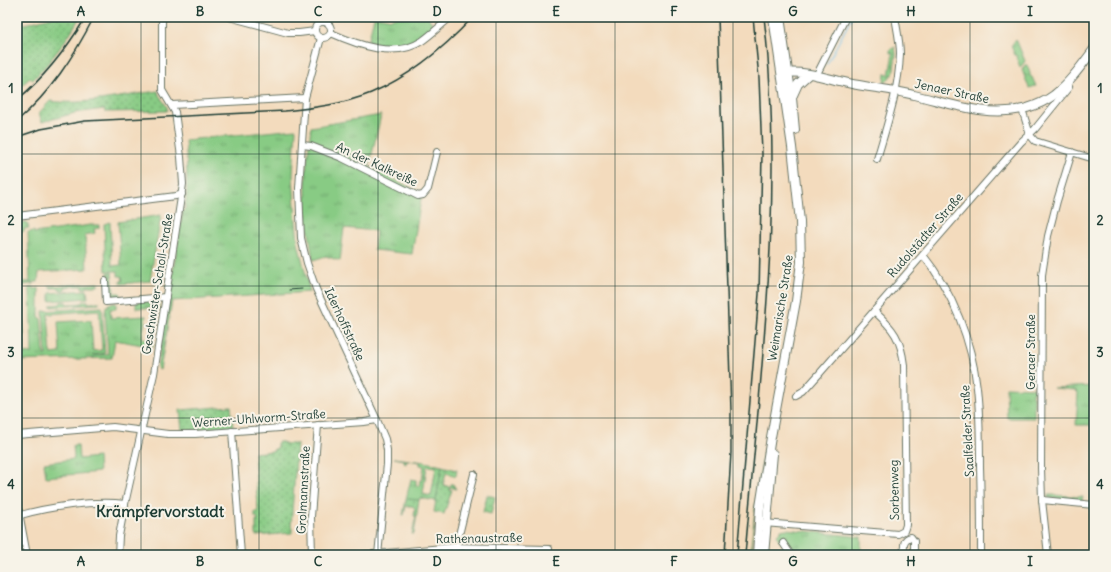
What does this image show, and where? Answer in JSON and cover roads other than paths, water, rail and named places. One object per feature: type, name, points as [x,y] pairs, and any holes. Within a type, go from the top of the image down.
[{"type":"main road","name":"Weimarische Straße","points":[[757,555],[775,441],[800,304],[805,264],[806,230],[792,98],[773,17]]},
{"type":"main road","name":"Weimarische Straße","points":[[764,555],[763,523],[770,437],[796,301],[801,262],[800,222],[780,17]]},
{"type":"main road","points":[[1022,109],[1039,104],[1055,94],[1073,76],[1094,49]]},
{"type":"main road","name":"Jenaer Straße","points":[[785,73],[812,75],[895,91],[981,111],[1003,112],[1022,109]]},
{"type":"main road","points":[[792,98],[798,84],[812,75]]},
{"type":"street","name":"Geschwister-Scholl-Straße","points":[[118,555],[119,536],[125,504],[154,374],[183,184],[175,112],[162,90],[162,17]]},
{"type":"street","points":[[229,17],[288,33],[315,31]]},
{"type":"street","points":[[331,33],[360,44],[381,49],[405,48],[421,41],[450,17]]},
{"type":"street","points":[[812,75],[822,62],[846,17]]},
{"type":"street","points":[[877,159],[895,91],[900,54],[895,17]]},
{"type":"street","points":[[328,20],[331,33],[325,38],[321,38],[316,35],[315,31],[318,23],[328,20]]},
{"type":"street","name":"Iderhoffstraße","points":[[321,38],[305,98],[299,188],[300,227],[307,263],[316,290],[377,420],[387,450],[388,464],[378,554]]},
{"type":"street","name":"Rudolstädter Straße","points":[[796,396],[803,392],[1021,142],[1030,135],[1070,87]]},
{"type":"street","points":[[172,105],[305,98]]},
{"type":"street","points":[[1022,109],[1030,135],[1035,141],[1094,159]]},
{"type":"street","name":"An der Kalkreiße","points":[[302,146],[311,146],[342,158],[418,196],[423,195],[428,189],[438,152]]},
{"type":"street","name":"Geraer Straße","points":[[1048,555],[1042,500],[1040,407],[1042,275],[1048,236],[1072,152]]},
{"type":"street","points":[[17,216],[182,194]]},
{"type":"street","name":"Saalfelder Straße","points":[[923,255],[930,263],[946,289],[957,313],[970,350],[974,368],[980,412],[981,555]]},
{"type":"street","points":[[105,281],[106,302],[166,298]]},
{"type":"street","name":"Sorbenweg","points":[[763,523],[898,534],[904,531],[906,525],[903,353],[897,337],[888,324],[874,311]]},
{"type":"street","name":"Werner-Uhlworm-Straße","points":[[17,434],[113,427],[168,434],[195,434],[318,426],[377,420]]},
{"type":"street","name":"Grolmannstraße","points":[[312,555],[311,517],[318,426]]},
{"type":"street","points":[[232,431],[241,555]]},
{"type":"street","points":[[454,555],[474,474]]},
{"type":"street","points":[[1042,500],[1094,505]]},
{"type":"street","points":[[17,502],[18,516],[27,555]]},
{"type":"street","points":[[18,516],[59,507],[96,504],[125,504]]},
{"type":"street","points":[[904,555],[904,542],[906,539],[911,537],[914,541],[914,555]]},
{"type":"street","points":[[783,543],[790,555]]},
{"type":"street","name":"Rathenaustraße","points":[[362,555],[455,547],[548,552]]},
{"type":"waterway","points":[[827,64],[852,17]]},
{"type":"tram line","points":[[289,290],[302,289]]},
{"type":"railway","points":[[17,100],[37,82],[55,62],[86,17]]},
{"type":"railway","points":[[17,121],[41,98],[61,73],[94,17]]},
{"type":"railway","points":[[17,137],[41,129],[85,121],[285,111],[340,103],[371,93],[413,70],[439,50],[473,17]]},
{"type":"railway","points":[[718,17],[731,410],[731,453],[725,555]]},
{"type":"railway","points":[[737,555],[759,294],[762,154],[759,78],[753,17]]},
{"type":"railway","points":[[745,555],[763,353],[771,219],[772,151],[770,84],[764,17]]},
{"type":"district","name":"Krämpfervorstadt","points":[[160,511]]}]
